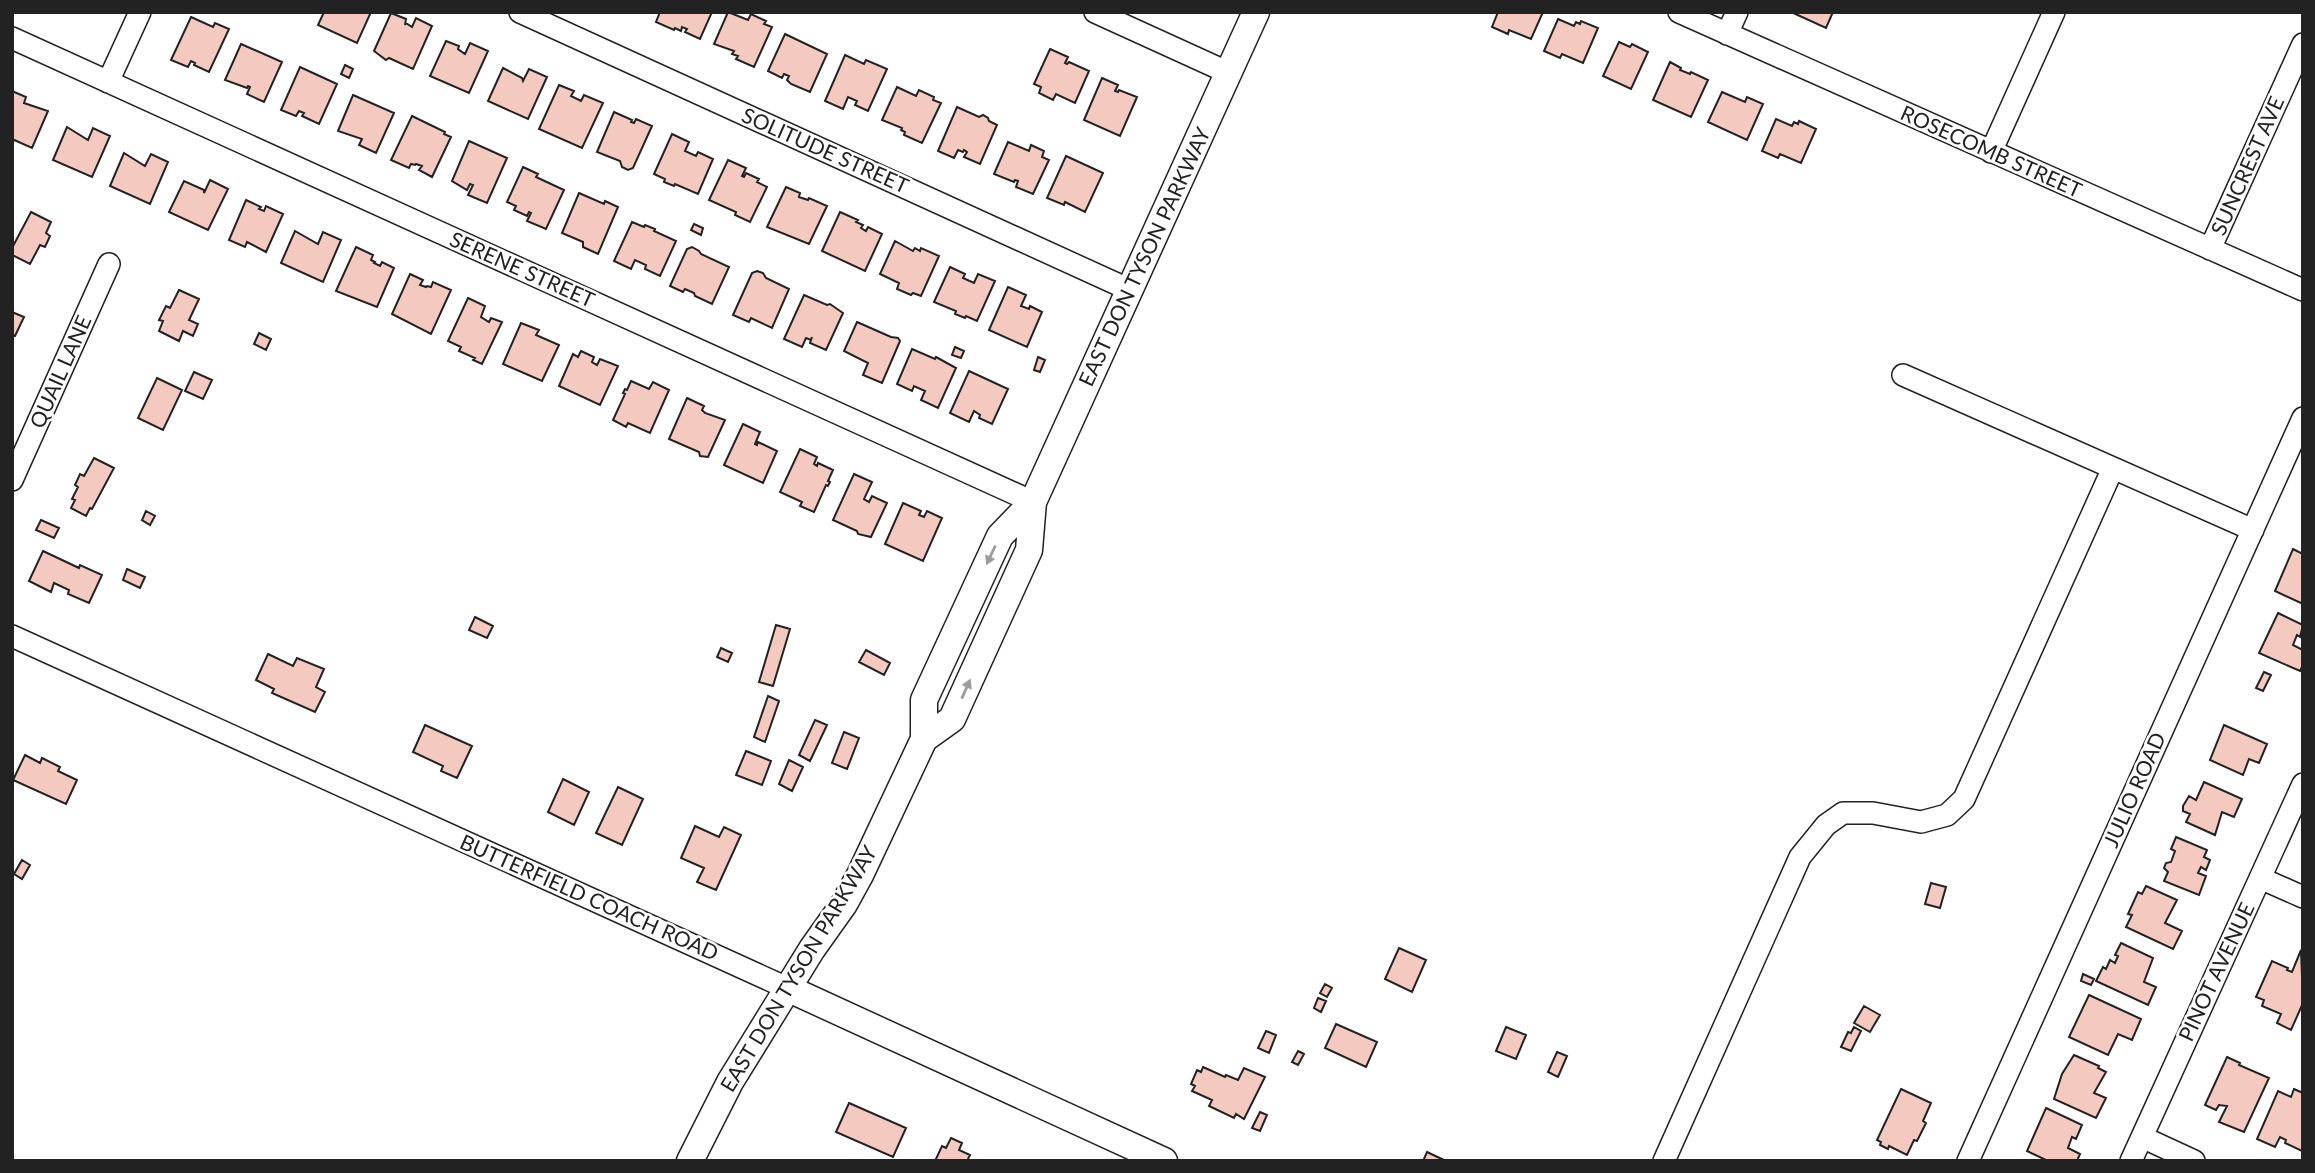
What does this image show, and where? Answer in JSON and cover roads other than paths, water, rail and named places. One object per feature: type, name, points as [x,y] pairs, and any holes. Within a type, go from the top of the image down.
[{"type":"main road","name":"EAST DON TYSON PARKWAY","points":[[690,1161],[718,1103],[787,988],[844,904],[884,827],[924,739],[924,700],[1000,536],[1033,502],[1256,12]]},
{"type":"main road","name":"BUTTERFIELD COACH ROAD","points":[[787,988],[1164,1161]]},
{"type":"street","points":[[108,82],[140,12]]},
{"type":"street","name":"SOLITUDE STREET","points":[[520,12],[1130,290]]},
{"type":"street","points":[[1095,12],[1228,73]]},
{"type":"street","name":"ROSECOMB STREET","points":[[1679,12],[2303,290]]},
{"type":"street","points":[[1727,34],[1737,12]]},
{"type":"street","points":[[1991,152],[2054,12]]},
{"type":"street","name":"SERENE STREET","points":[[12,38],[1033,502]]},
{"type":"street","name":"SUNCREST AVE","points":[[2210,249],[2303,44]]},
{"type":"street","name":"QUAIL LANE","points":[[12,480],[109,264]]},
{"type":"street","points":[[1903,375],[2253,530]]},
{"type":"street","name":"JULIO ROAD","points":[[1968,1161],[2303,418]]},
{"type":"street","points":[[1664,1161],[1800,857],[1826,825],[1843,813],[1873,813],[1921,822],[1947,815],[1964,799],[2113,468]]},
{"type":"street","name":"BUTTERFIELD COACH ROAD","points":[[12,636],[787,988]]},
{"type":"street","name":"PINOT AVENUE","points":[[2131,1161],[2303,784]]},
{"type":"street","points":[[2260,877],[2303,897]]},
{"type":"street","points":[[2142,1137],[2194,1161]]}]
